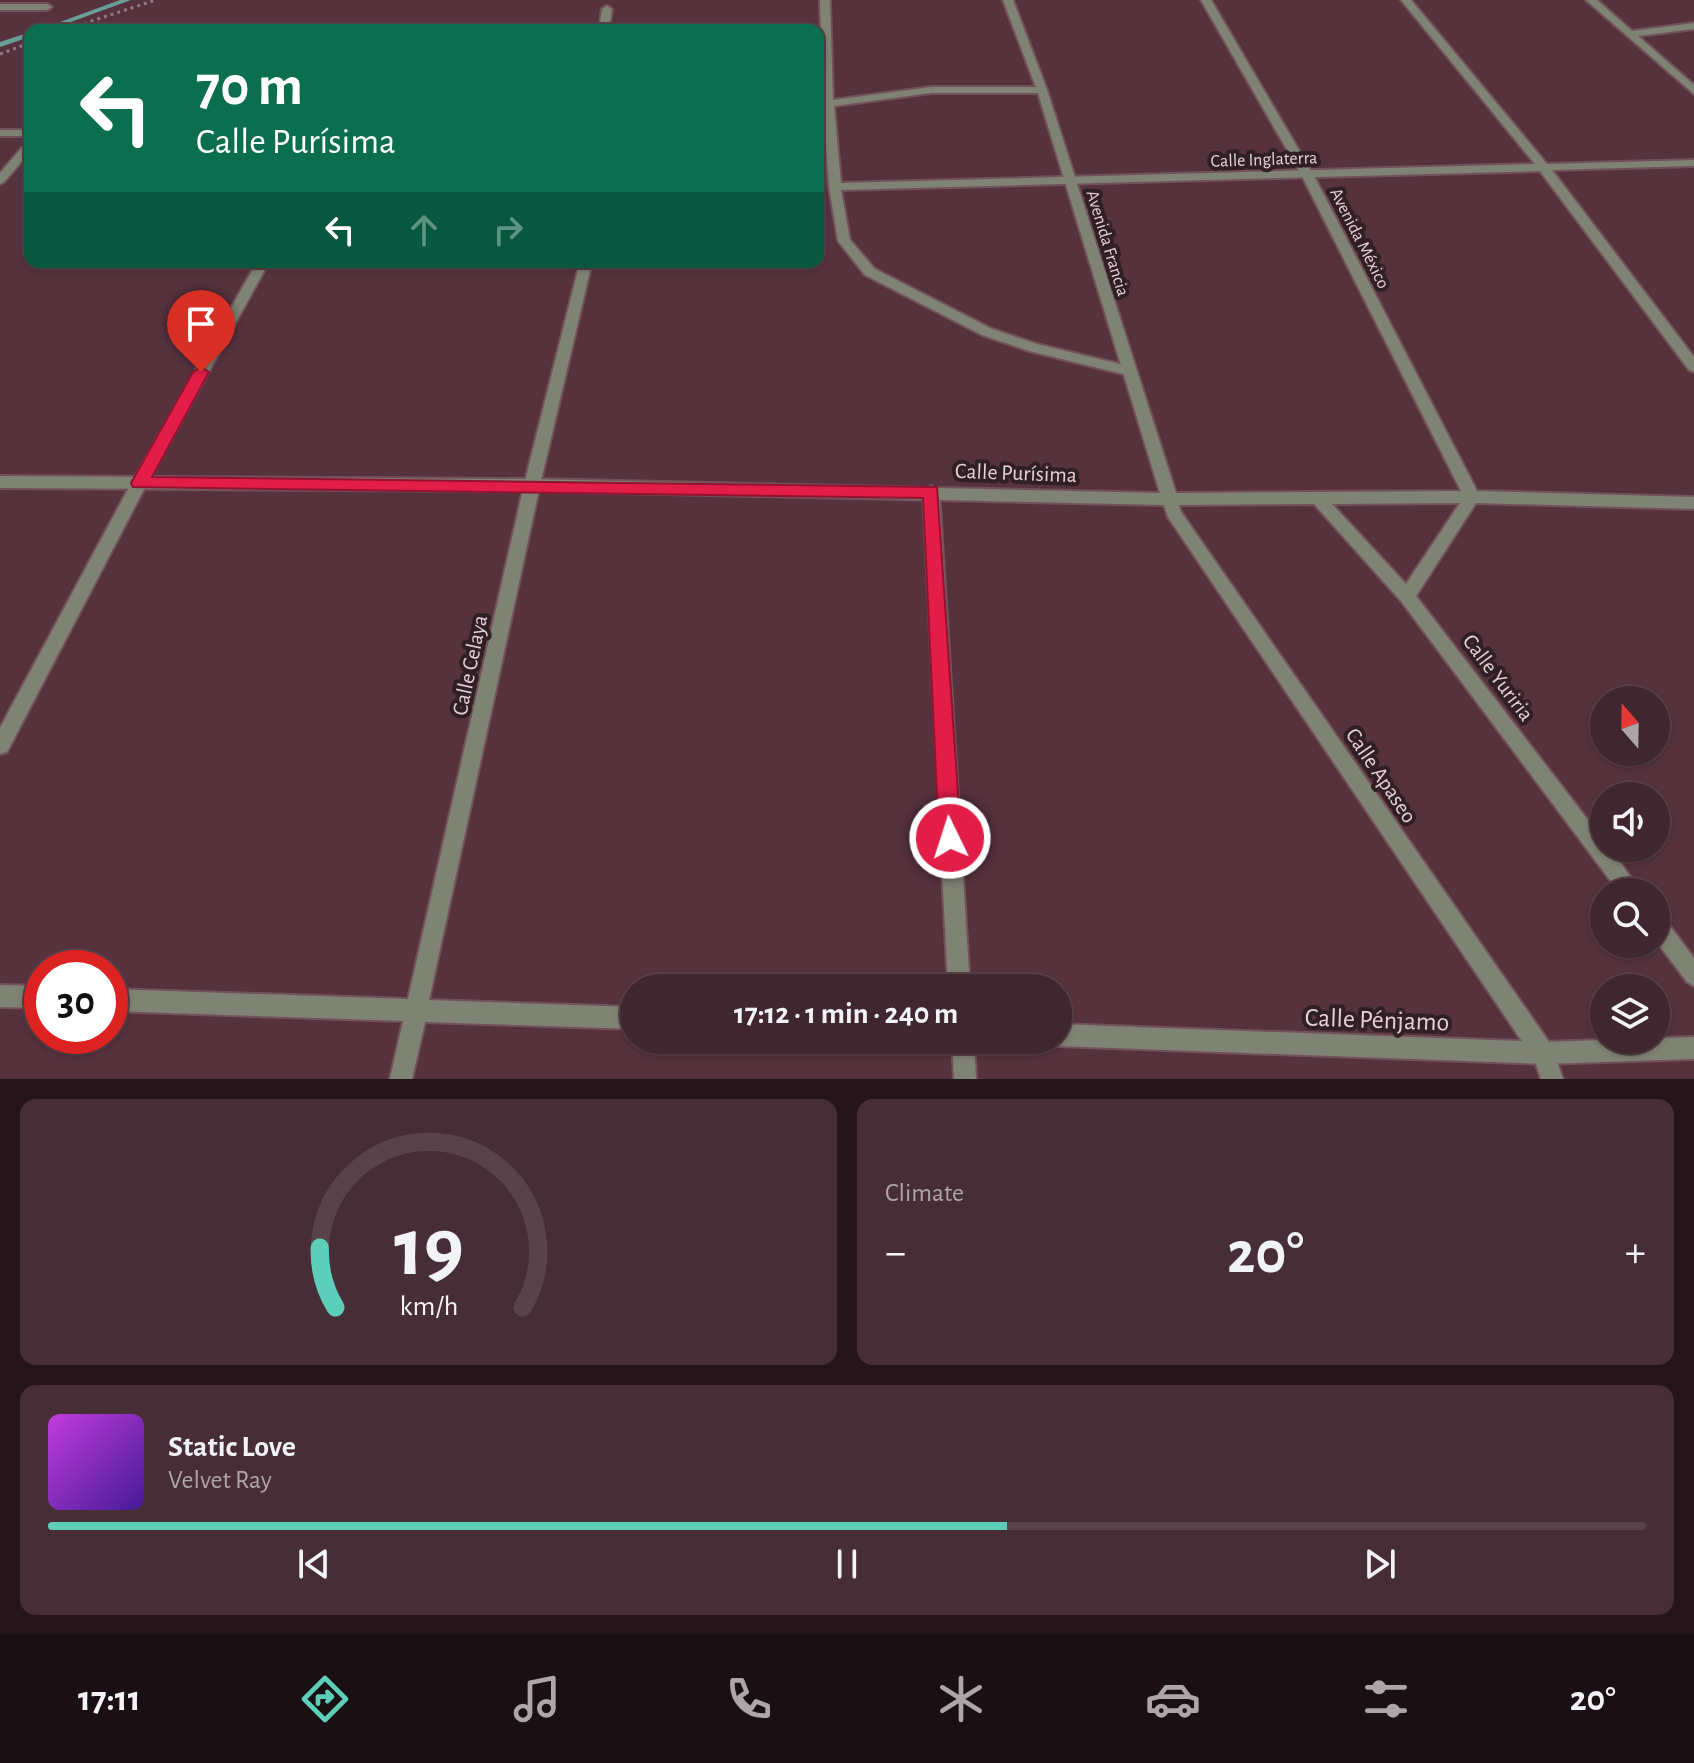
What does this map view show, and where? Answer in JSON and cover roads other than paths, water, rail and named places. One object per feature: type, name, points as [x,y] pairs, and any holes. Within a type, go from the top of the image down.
[{"type":"street","points":[[824,52],[825,0]]},
{"type":"street","name":"Avenida Francia","points":[[1008,0],[1042,90],[1167,499]]},
{"type":"street","name":"Avenida México","points":[[1206,0],[1308,176],[1472,497]]},
{"type":"street","points":[[1406,0],[1544,168],[1694,367]]},
{"type":"street","points":[[1591,0],[1694,91]]},
{"type":"street","points":[[0,7],[47,7]]},
{"type":"street","points":[[605,24],[607,9]]},
{"type":"street","points":[[1632,34],[1694,26]]},
{"type":"street","points":[[824,104],[931,90],[1042,90]]},
{"type":"street","points":[[824,111],[844,241],[870,272],[987,332],[1034,348],[1127,370]]},
{"type":"street","points":[[0,133],[24,133]]},
{"type":"street","points":[[0,180],[24,152]]},
{"type":"street","name":"Calle Inglaterra","points":[[835,187],[1694,163]]},
{"type":"street","points":[[0,746],[140,483],[260,268]]},
{"type":"street","name":"Calle Celaya","points":[[401,1079],[419,1009],[532,485],[585,268]]},
{"type":"street","name":"Calle Purísima","points":[[0,482],[532,485],[1167,499],[1472,497],[1694,503]]},
{"type":"street","points":[[931,492],[958,974]]},
{"type":"street","points":[[1407,596],[1472,497]]},
{"type":"street","name":"Calle Apaseo","points":[[1167,499],[1543,1053],[1552,1079]]},
{"type":"street","name":"Calle Yuriria","points":[[1320,500],[1407,596],[1620,878]]},
{"type":"street","points":[[1670,943],[1694,975]]},
{"type":"street","points":[[0,996],[24,997]]},
{"type":"street","points":[[128,1001],[620,1017]]},
{"type":"street","name":"Calle Pénjamo","points":[[1072,1036],[1543,1053],[1694,1048]]},
{"type":"street","points":[[964,1054],[965,1079]]},
{"type":"waterway","points":[[59,24],[127,0]]},
{"type":"waterway","points":[[0,45],[24,36]]}]
